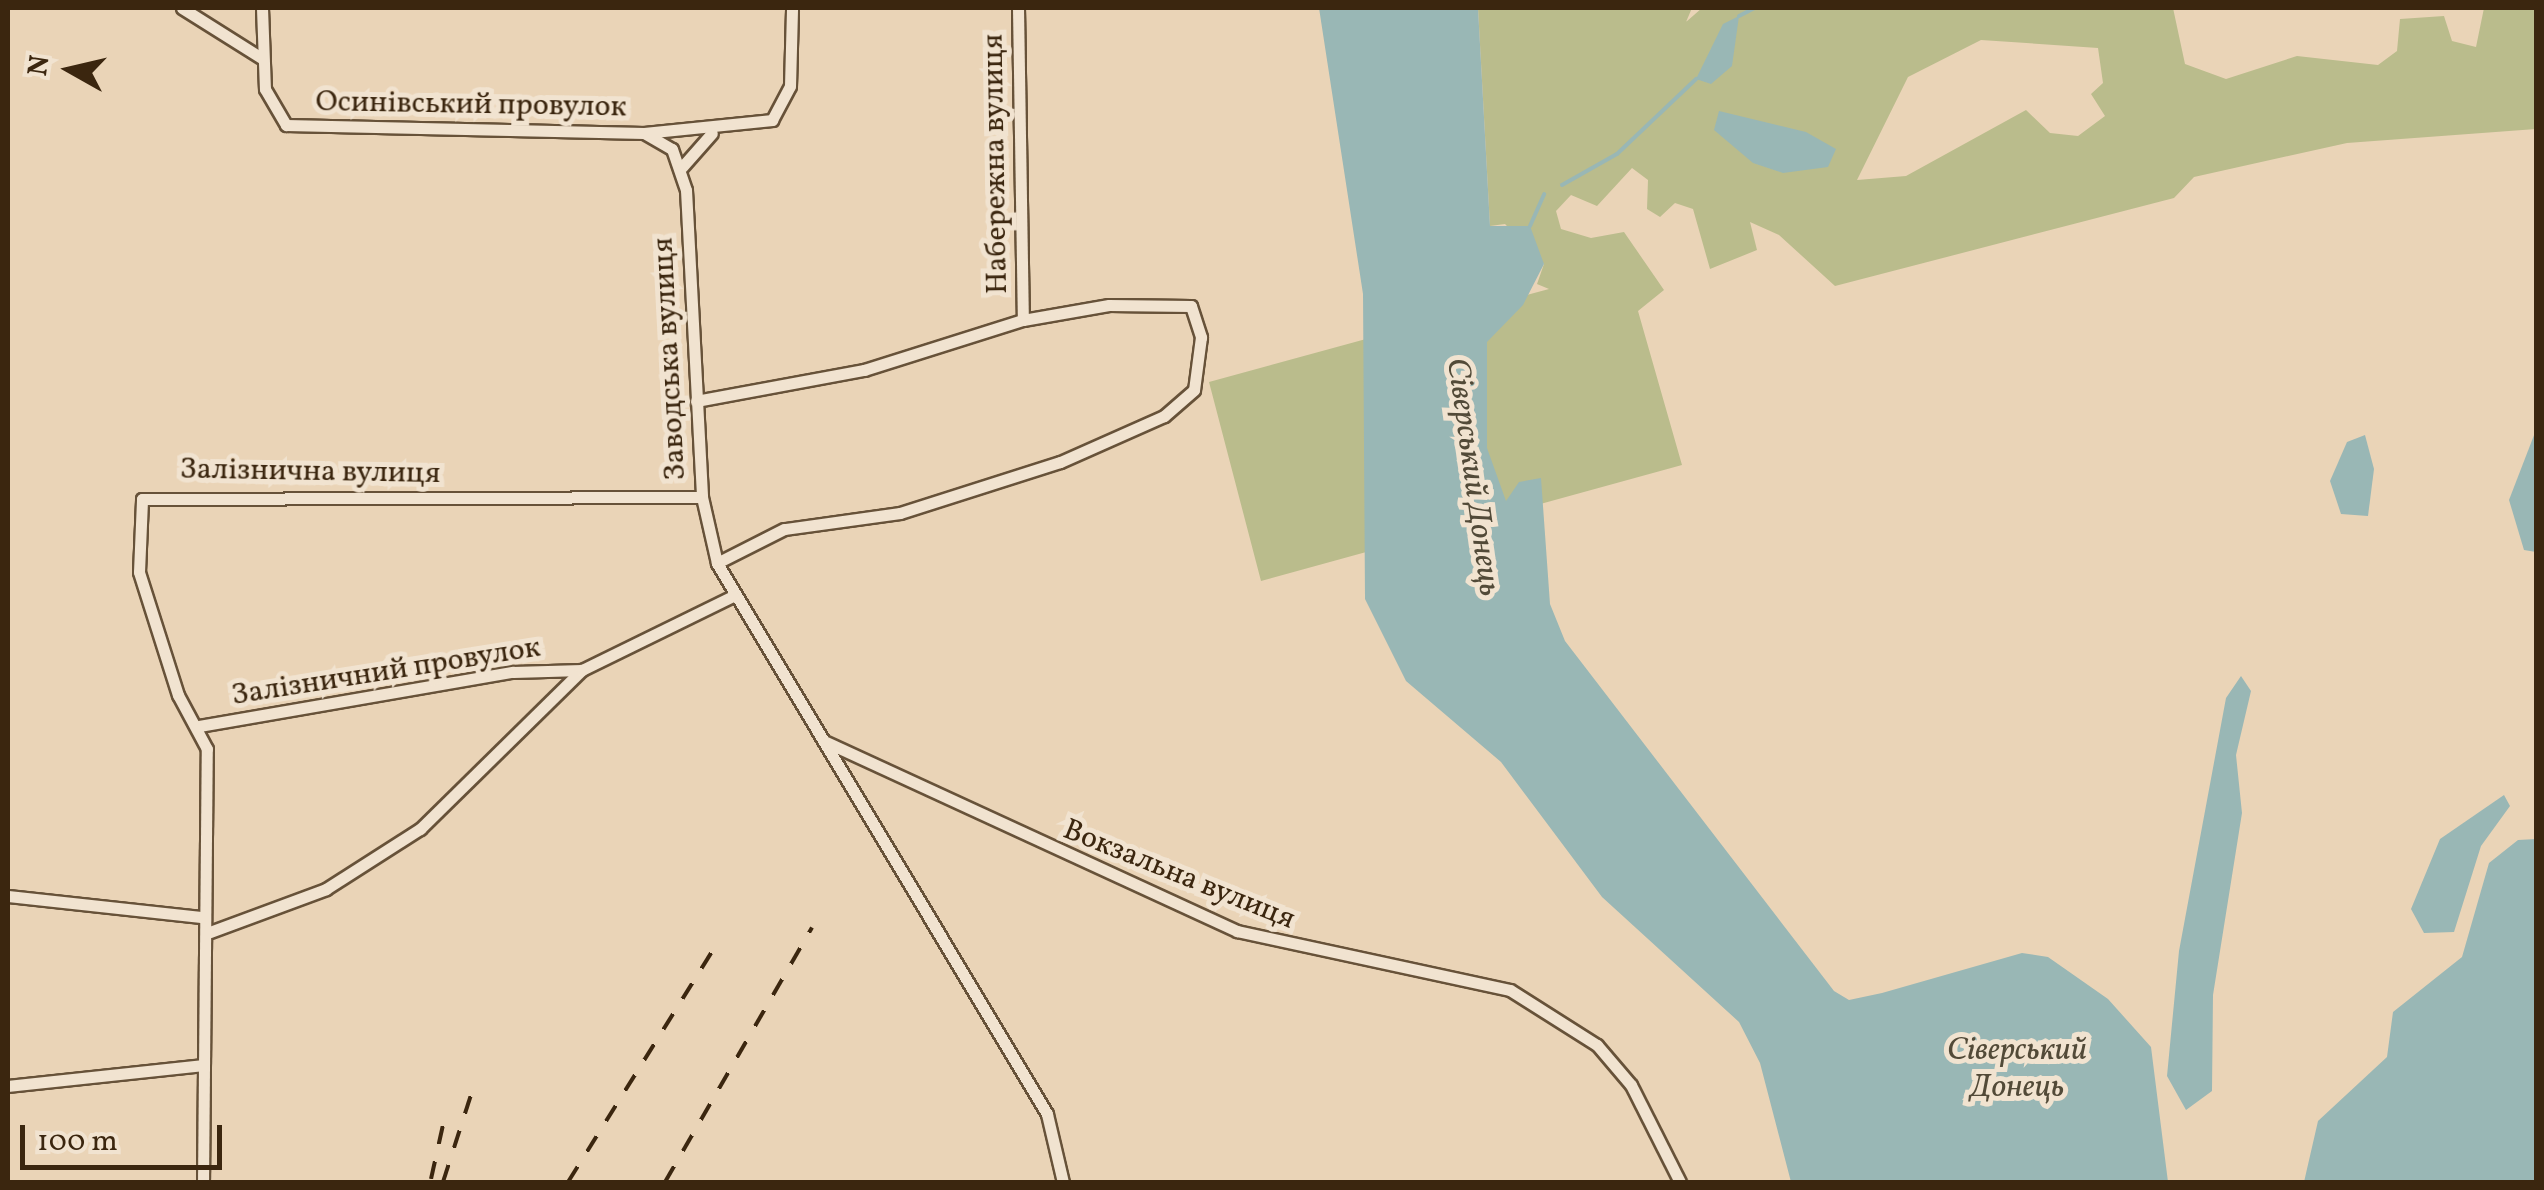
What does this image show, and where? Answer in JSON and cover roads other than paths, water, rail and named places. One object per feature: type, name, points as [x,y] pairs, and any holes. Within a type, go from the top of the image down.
[{"type":"street","points":[[182,8],[263,59]]},
{"type":"street","points":[[262,8],[263,59]]},
{"type":"street","points":[[644,133],[682,167],[713,133],[780,113],[792,8]]},
{"type":"street","name":"Набережна вулиця","points":[[1018,8],[1023,320]]},
{"type":"street","name":"Осинівський провулок","points":[[263,59],[276,116],[298,127],[713,133]]},
{"type":"street","name":"Заводська вулиця","points":[[682,167],[702,498],[717,564],[733,596]]},
{"type":"street","points":[[696,401],[864,370],[1023,320],[1164,301],[1191,306],[1202,338],[1194,390],[1164,416],[1060,462],[900,513],[784,529],[717,564]]},
{"type":"street","name":"Залізнична вулиця","points":[[201,917],[210,855],[199,726],[178,695],[139,572],[138,516],[147,496],[702,498]]},
{"type":"street","points":[[733,596],[1047,1114],[1063,1182]]},
{"type":"street","name":"Залізничний провулок","points":[[210,932],[326,889],[420,829],[582,670],[733,596]]},
{"type":"street","name":"Залізничний провулок","points":[[199,726],[513,672],[582,670]]},
{"type":"street","name":"Вокзальна вулиця","points":[[824,742],[1237,932],[1510,990],[1597,1045],[1631,1085],[1680,1182]]},
{"type":"street","points":[[8,896],[201,917],[210,932],[203,1065],[203,1182]]},
{"type":"street","points":[[8,1086],[203,1065]]},
{"type":"water","name":"Сіверський Донець","points":[[1319,8],[1478,8],[1490,226],[1530,226],[1544,264],[1523,305],[1487,342],[1487,448],[1506,501],[1519,482],[1541,478],[1550,604],[1565,641],[1834,991],[1849,1000],[2022,953],[2048,957],[2108,999],[2151,1047],[2168,1182],[1791,1182],[1760,1063],[1739,1022],[1602,897],[1501,762],[1406,681],[1365,599],[1363,294]]},
{"type":"water","points":[[1739,16],[1732,66],[1711,84],[1696,79],[1723,24]]},
{"type":"water","points":[[1719,111],[1806,132],[1836,149],[1828,167],[1783,173],[1753,163],[1714,130]]},
{"type":"water","points":[[2536,430],[2536,552],[2524,550],[2509,500]]},
{"type":"water","points":[[2365,435],[2374,469],[2368,516],[2341,514],[2330,481],[2347,442]]},
{"type":"water","points":[[2241,676],[2251,691],[2236,755],[2242,813],[2213,995],[2212,1091],[2186,1110],[2167,1076],[2179,951],[2226,698]]},
{"type":"water","points":[[2504,795],[2510,806],[2481,846],[2454,932],[2424,933],[2411,909],[2440,839]]},
{"type":"water","points":[[2536,839],[2536,1182],[2304,1182],[2318,1121],[2387,1057],[2393,1012],[2462,957],[2489,863],[2518,840]]},
{"type":"waterway","points":[[1739,16],[1755,8]]},
{"type":"waterway","points":[[1562,185],[1617,154],[1696,79]]},
{"type":"waterway","points":[[1530,226],[1544,194]]},
{"type":"railway","points":[[665,1182],[812,927]]},
{"type":"railway","points":[[568,1182],[715,947]]},
{"type":"railway","points":[[443,1182],[471,1095]]},
{"type":"railway","points":[[431,1179],[445,1116]]}]
